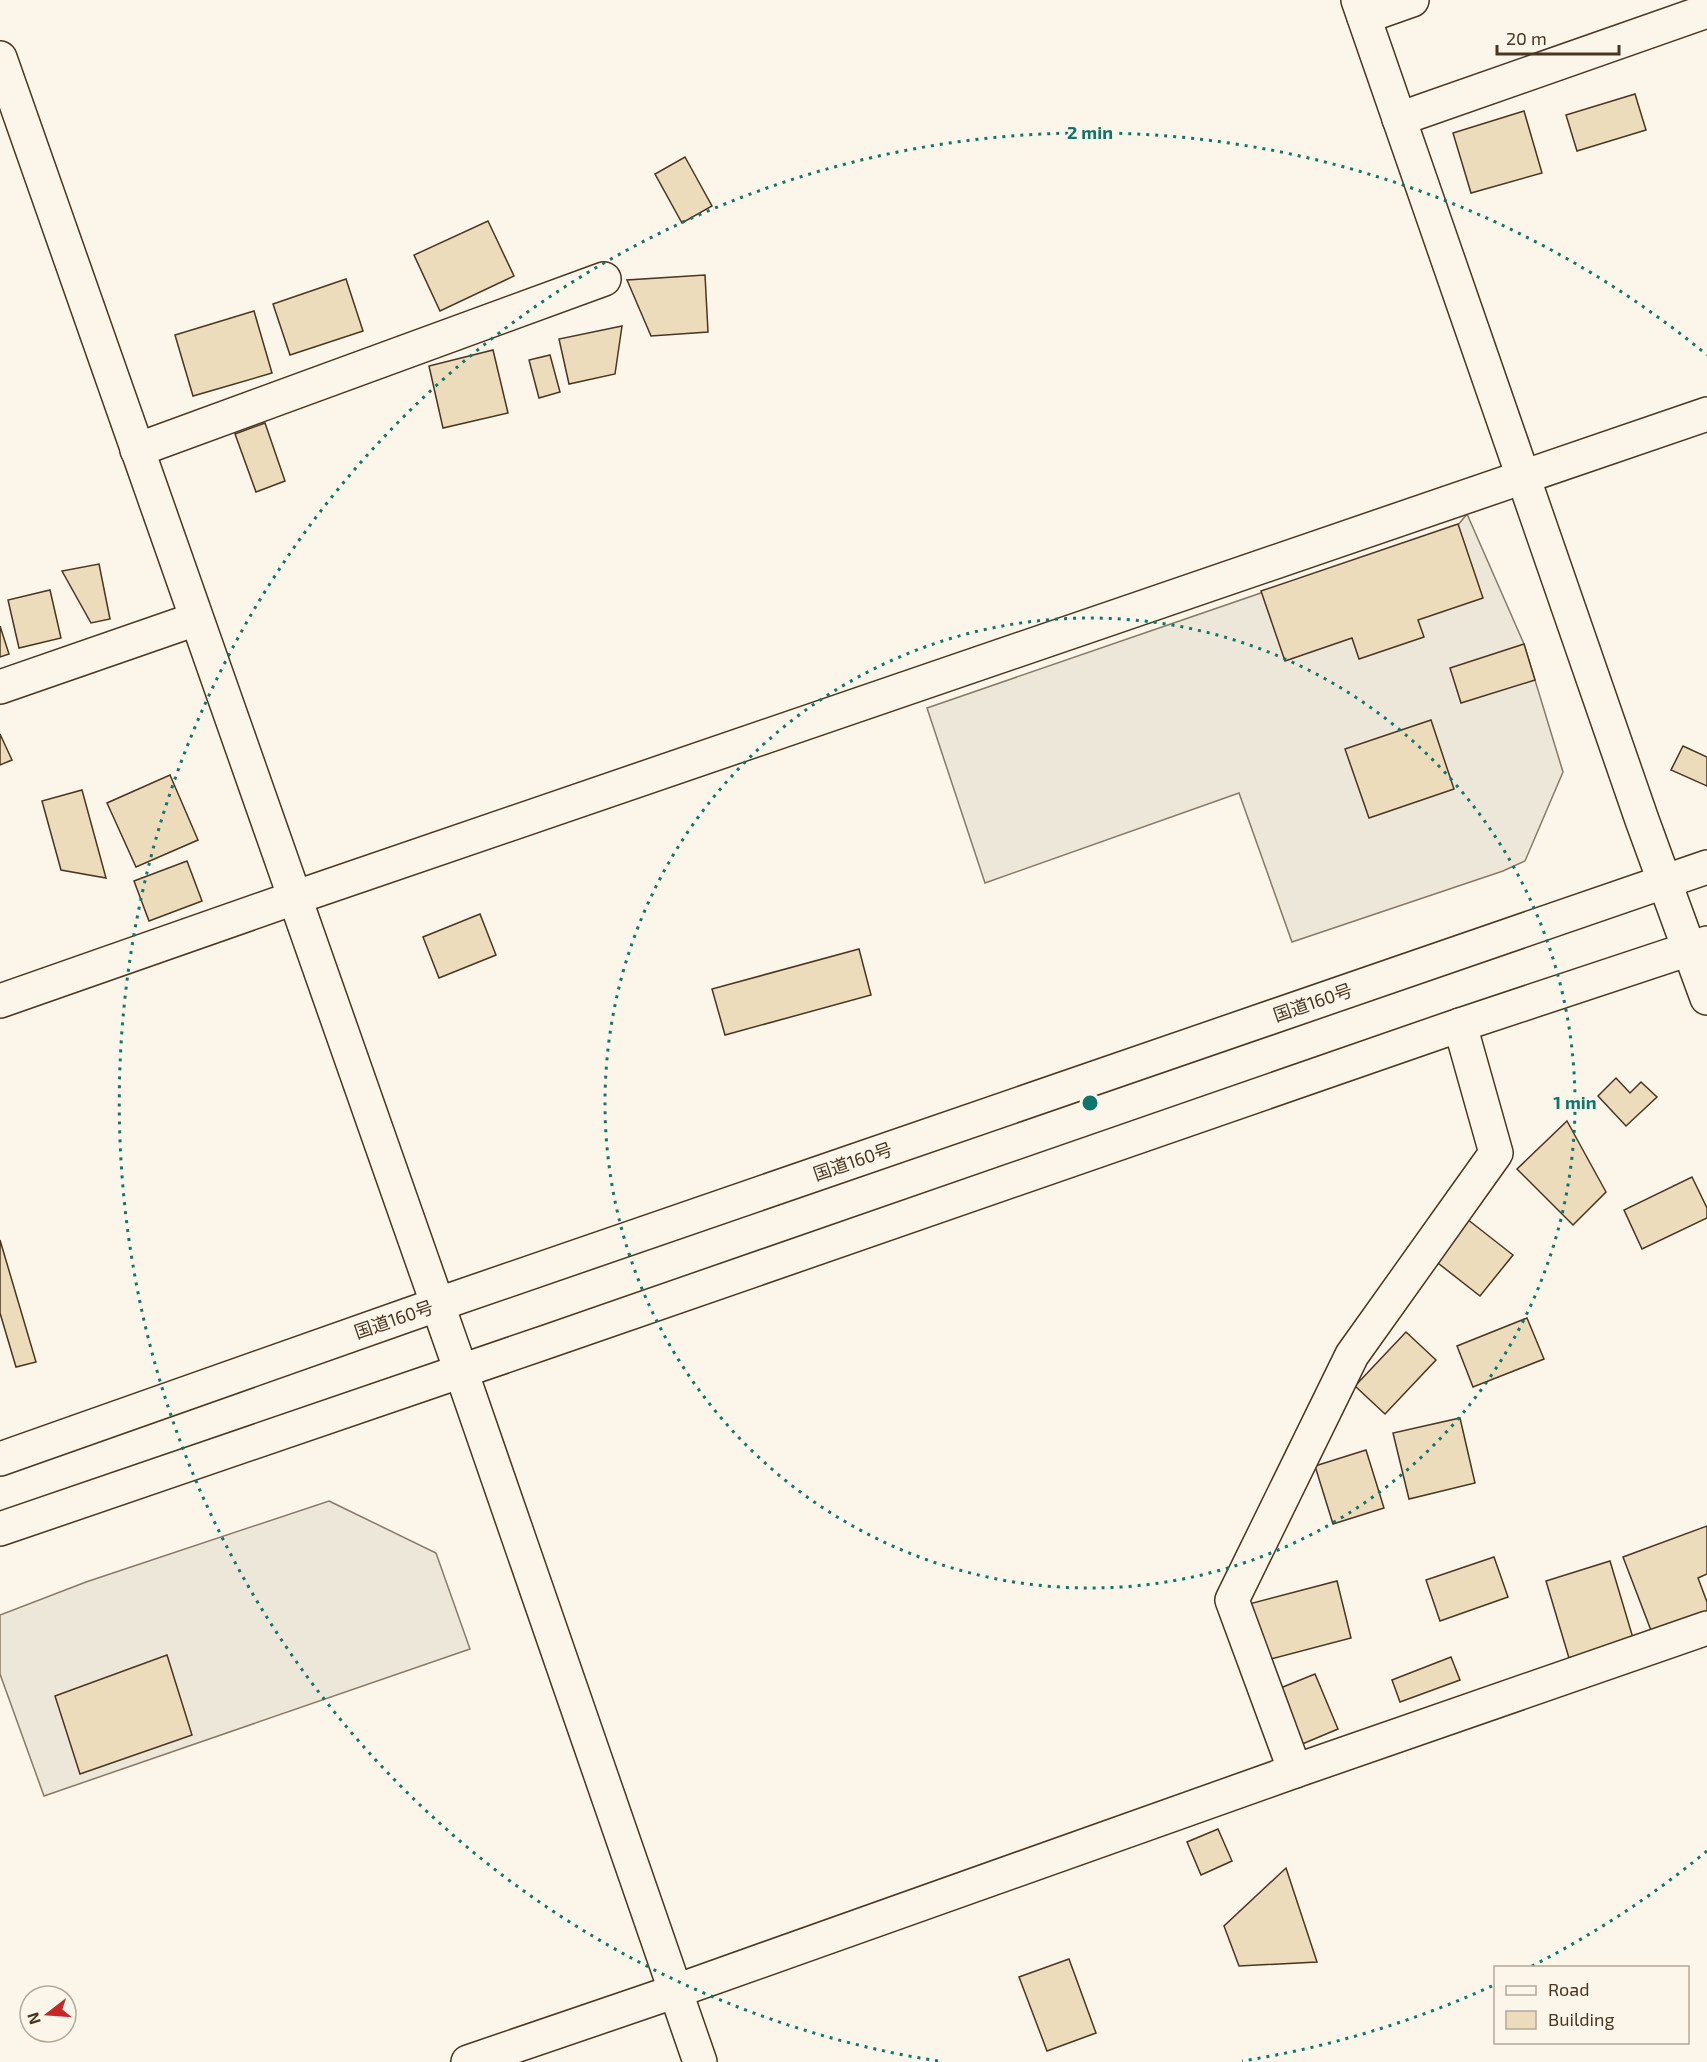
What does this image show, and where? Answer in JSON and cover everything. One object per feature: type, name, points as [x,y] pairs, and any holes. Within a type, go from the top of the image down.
[{"type":"main road","points":[[1412,0],[1361,8],[1665,882],[1698,946],[1707,998]]},
{"type":"main road","points":[[1400,118],[1707,10]]},
{"type":"main road","points":[[0,58],[461,1371],[700,2062]]},
{"type":"main road","points":[[137,450],[604,279]]},
{"type":"main road","points":[[0,1001],[1707,414]]},
{"type":"main road","points":[[0,687],[196,619]]},
{"type":"main road","name":"国道160号","points":[[0,1459],[436,1305],[1707,867]]},
{"type":"main road","points":[[0,1529],[1460,1025],[1698,946]]},
{"type":"main road","points":[[1295,1771],[1232,1600],[1352,1355],[1496,1153],[1460,1025]]},
{"type":"main road","points":[[468,2062],[1707,1628]]},
{"type":"shaded area","points":[[1467,514],[1524,644],[1563,772],[1525,861],[1503,871],[1292,942],[1239,793],[985,883],[927,708],[1458,525]]},
{"type":"shaded area","points":[[329,1501],[436,1553],[470,1649],[44,1796],[0,1674],[0,1615],[86,1582]]},
{"type":"building","points":[[1635,94],[1646,130],[1577,151],[1566,115]]},
{"type":"building","points":[[1524,111],[1542,173],[1471,193],[1453,133]]},
{"type":"building","points":[[685,157],[712,206],[682,223],[655,174]]},
{"type":"building","points":[[488,221],[514,276],[440,311],[414,255]]},
{"type":"building","points":[[705,275],[708,332],[651,336],[627,280]]},
{"type":"building","points":[[346,279],[363,331],[290,355],[273,304]]},
{"type":"building","points":[[254,311],[272,373],[193,396],[175,335]]},
{"type":"building","points":[[622,326],[615,374],[569,384],[559,339]]},
{"type":"building","points":[[493,350],[508,413],[443,428],[429,366]]},
{"type":"building","points":[[550,355],[560,392],[539,398],[529,360]]},
{"type":"building","points":[[265,423],[285,481],[256,492],[235,434]]},
{"type":"building","points":[[1458,524],[1483,598],[1418,620],[1424,637],[1359,659],[1352,638],[1285,661],[1261,591]]},
{"type":"building","points":[[99,564],[110,619],[91,623],[62,571]]},
{"type":"building","points":[[50,590],[61,638],[19,648],[8,600]]},
{"type":"building","points":[[0,626],[9,654],[0,657]]},
{"type":"building","points":[[1524,644],[1535,680],[1461,703],[1450,668]]},
{"type":"building","points":[[1431,720],[1454,789],[1369,818],[1345,749]]},
{"type":"building","points":[[0,734],[12,760],[0,765]]},
{"type":"building","points":[[1683,746],[1707,757],[1707,786],[1671,770]]},
{"type":"building","points":[[170,775],[198,840],[136,867],[107,803]]},
{"type":"building","points":[[82,790],[106,878],[61,870],[42,801]]},
{"type":"building","points":[[187,861],[202,901],[149,921],[134,881]]},
{"type":"building","points":[[480,914],[496,955],[439,978],[423,937]]},
{"type":"building","points":[[859,949],[871,995],[725,1035],[712,989]]},
{"type":"building","points":[[1616,1078],[1630,1093],[1641,1082],[1657,1097],[1626,1126],[1598,1096]]},
{"type":"building","points":[[1567,1121],[1606,1192],[1573,1225],[1517,1169]]},
{"type":"building","points":[[1692,1177],[1707,1208],[1707,1218],[1642,1249],[1624,1210]]},
{"type":"building","points":[[1467,1219],[1513,1255],[1480,1296],[1434,1260]]},
{"type":"building","points":[[0,1240],[36,1362],[16,1367],[0,1313]]},
{"type":"building","points":[[1527,1318],[1544,1359],[1473,1387],[1457,1346]]},
{"type":"building","points":[[1406,1332],[1436,1360],[1385,1414],[1355,1386]]},
{"type":"building","points":[[1460,1418],[1475,1483],[1409,1499],[1393,1433]]},
{"type":"building","points":[[1366,1450],[1384,1508],[1333,1524],[1315,1466]]},
{"type":"building","points":[[1707,1526],[1707,1574],[1698,1578],[1707,1602],[1707,1612],[1652,1633],[1623,1557]]},
{"type":"building","points":[[1494,1557],[1508,1597],[1440,1621],[1426,1580]]},
{"type":"building","points":[[1610,1561],[1633,1638],[1569,1658],[1546,1581]]},
{"type":"building","points":[[1337,1581],[1351,1638],[1263,1661],[1249,1604]]},
{"type":"building","points":[[167,1655],[192,1735],[80,1774],[55,1696]]},
{"type":"building","points":[[1451,1657],[1460,1680],[1400,1702],[1392,1680]]},
{"type":"building","points":[[1315,1674],[1338,1729],[1300,1745],[1278,1689]]},
{"type":"building","points":[[1218,1829],[1232,1861],[1201,1875],[1187,1842]]},
{"type":"building","points":[[1286,1868],[1317,1962],[1239,1966],[1224,1926]]},
{"type":"building","points":[[1069,1959],[1096,2033],[1047,2051],[1019,1977]]}]
